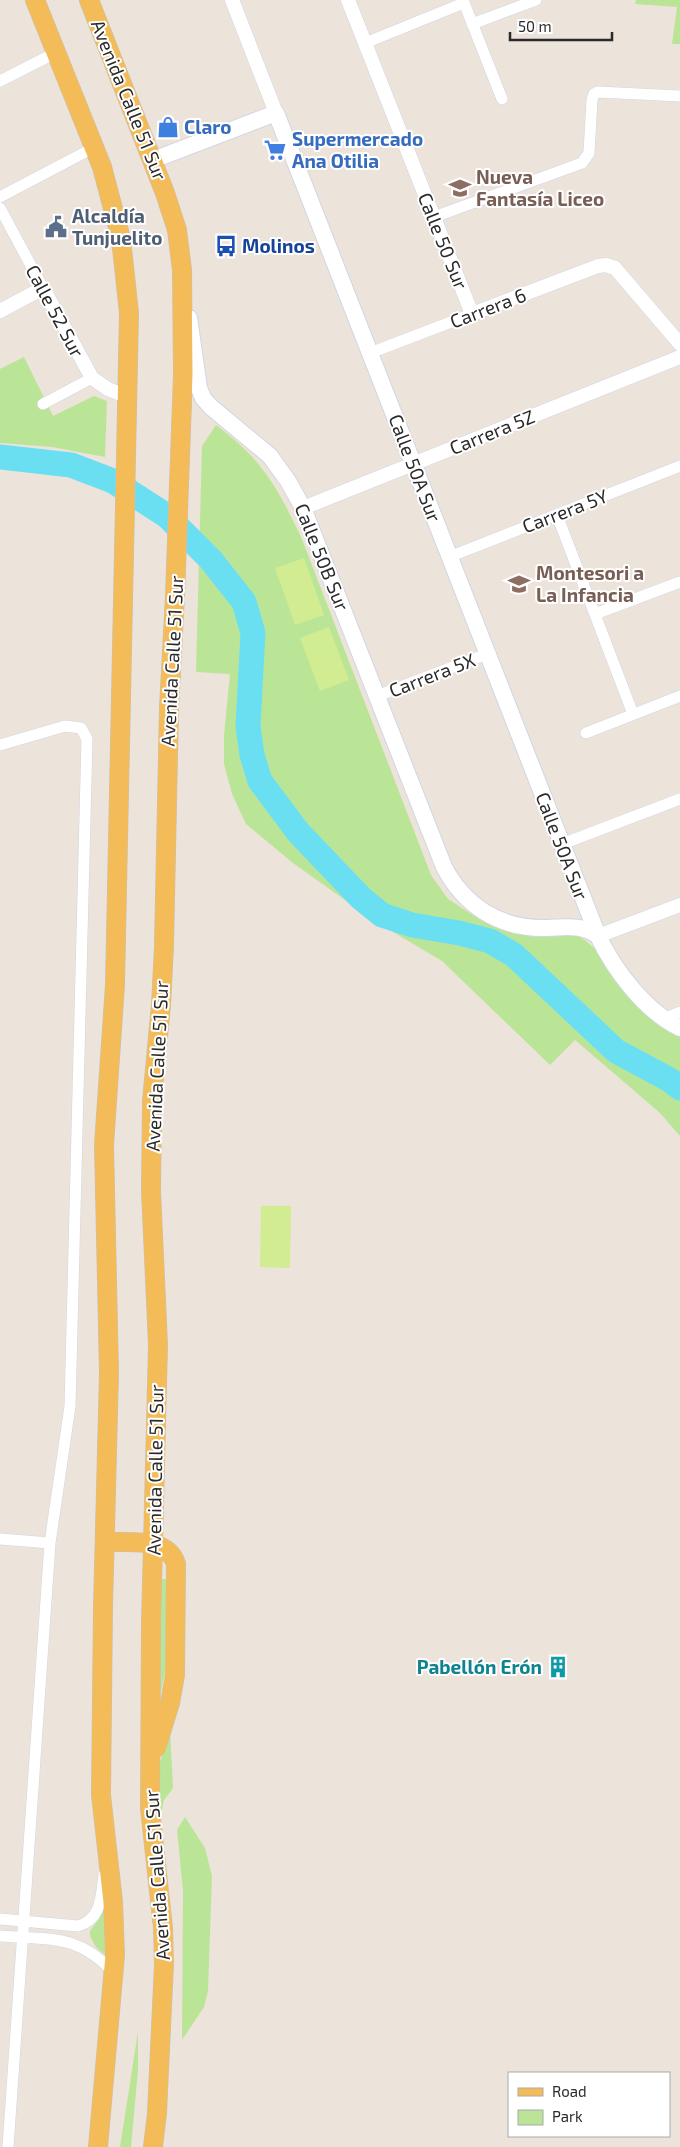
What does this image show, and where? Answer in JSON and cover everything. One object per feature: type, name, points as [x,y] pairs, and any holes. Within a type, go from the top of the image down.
[{"type":"main road","points":[[35,0],[95,148],[118,224],[123,250],[129,313],[115,985],[104,1145],[109,1373],[101,1795],[115,1936],[114,1972],[98,2147]]},
{"type":"main road","name":"Avenida Calle 51 Sur","points":[[89,0],[153,160],[177,230],[182,270],[183,374],[169,708],[164,952],[152,1101],[152,1191],[158,1345],[153,1544],[168,1549],[173,1554],[177,1572],[173,1689],[150,1765],[150,1810],[163,1928],[164,1964],[157,2104],[152,2147]]},
{"type":"main road","points":[[153,160],[276,113]]},
{"type":"main road","name":"Calle 50A Sur","points":[[276,113],[598,936],[624,979],[664,1018],[680,1028]]},
{"type":"main road","name":"Calle 50B Sur","points":[[182,270],[201,394],[211,407],[270,456],[288,481],[303,508],[444,867],[458,890],[469,901],[500,920],[530,928],[579,928],[598,936]]},
{"type":"main road","points":[[105,1542],[153,1544]]},
{"type":"street","name":"Calle 50A Sur","points":[[232,0],[276,113]]},
{"type":"street","name":"Calle 50 Sur","points":[[348,0],[472,314]]},
{"type":"street","points":[[472,24],[533,0]]},
{"type":"street","points":[[365,43],[463,1],[502,99]]},
{"type":"street","points":[[0,81],[56,52]]},
{"type":"street","points":[[434,217],[578,166],[587,159],[589,153],[594,94],[602,92],[680,96]]},
{"type":"street","points":[[0,197],[95,148]]},
{"type":"street","name":"Calle 52 Sur","points":[[0,208],[92,378],[108,389],[128,397]]},
{"type":"street","name":"Carrera 6","points":[[370,353],[598,266],[606,265],[615,268],[680,344]]},
{"type":"street","points":[[0,311],[42,288]]},
{"type":"street","name":"Carrera 5Z","points":[[303,508],[680,357]]},
{"type":"street","points":[[43,404],[92,378]]},
{"type":"street","name":"Carrera 5Y","points":[[449,557],[680,466]]},
{"type":"street","points":[[557,515],[633,714]]},
{"type":"street","points":[[595,614],[680,582]]},
{"type":"street","name":"Carrera 5X","points":[[377,696],[487,654]]},
{"type":"street","points":[[586,733],[680,696]]},
{"type":"street","points":[[0,745],[65,726],[81,728],[87,739],[70,1406],[50,1543],[8,2147]]},
{"type":"street","points":[[562,844],[680,799]]},
{"type":"street","points":[[598,936],[680,905]]},
{"type":"street","points":[[664,1018],[680,1012]]},
{"type":"street","points":[[0,1539],[50,1543]]},
{"type":"street","points":[[0,1919],[78,1926],[94,1918],[101,1897],[107,1846]]},
{"type":"street","points":[[0,1936],[65,1941],[76,1944],[100,1959],[114,1972]]},
{"type":"green space","points":[[636,0],[680,0],[680,44],[672,44],[677,7],[635,4]]},
{"type":"green space","points":[[24,357],[53,416],[94,396],[107,401],[105,457],[52,447],[0,443],[0,369]]},
{"type":"green space","points":[[216,425],[246,451],[268,476],[285,504],[302,539],[431,875],[448,899],[482,921],[511,933],[538,937],[576,935],[585,940],[595,949],[610,972],[680,1035],[680,1136],[660,1113],[575,1040],[550,1065],[442,961],[373,920],[293,863],[246,824],[232,794],[224,764],[224,735],[230,674],[196,672],[202,446]]},
{"type":"green space","points":[[304,558],[324,615],[295,625],[275,568]]},
{"type":"green space","points":[[329,627],[349,680],[320,691],[300,638]]},
{"type":"green space","points":[[261,1206],[291,1206],[290,1268],[260,1267]]},
{"type":"green space","points":[[158,1579],[169,1579],[167,1663],[156,1714]]},
{"type":"green space","points":[[170,1729],[173,1788],[164,1800],[159,1822],[158,1769]]},
{"type":"green space","points":[[185,1817],[205,1848],[212,1876],[208,1991],[204,2007],[182,2040],[183,1891],[177,1830]]},
{"type":"green space","points":[[107,1891],[108,1958],[96,1947],[90,1936],[90,1931],[98,1920],[103,1907]]},
{"type":"green space","points":[[138,2032],[138,2070],[131,2147],[120,2147]]},
{"type":"waterway","points":[[0,457],[71,465],[113,481],[167,516],[211,560],[244,602],[253,633],[248,726],[252,755],[260,781],[298,832],[361,898],[382,915],[412,925],[459,933],[490,941],[514,955],[616,1051],[670,1080],[680,1088]]},
{"type":"place","name":"Claro","points":[[168,127]]},
{"type":"place","name":"Supermercado Ana Otilia","points":[[275,150]]},
{"type":"place","name":"Nueva Fantasía Liceo","points":[[460,188]]},
{"type":"place","name":"Alcaldía Tunjuelito","points":[[56,227]]},
{"type":"place","name":"Molinos","points":[[226,246]]},
{"type":"place","name":"Montesori a La Infancia","points":[[519,584]]},
{"type":"place","name":"Pabellón Erón","points":[[558,1667]]}]
